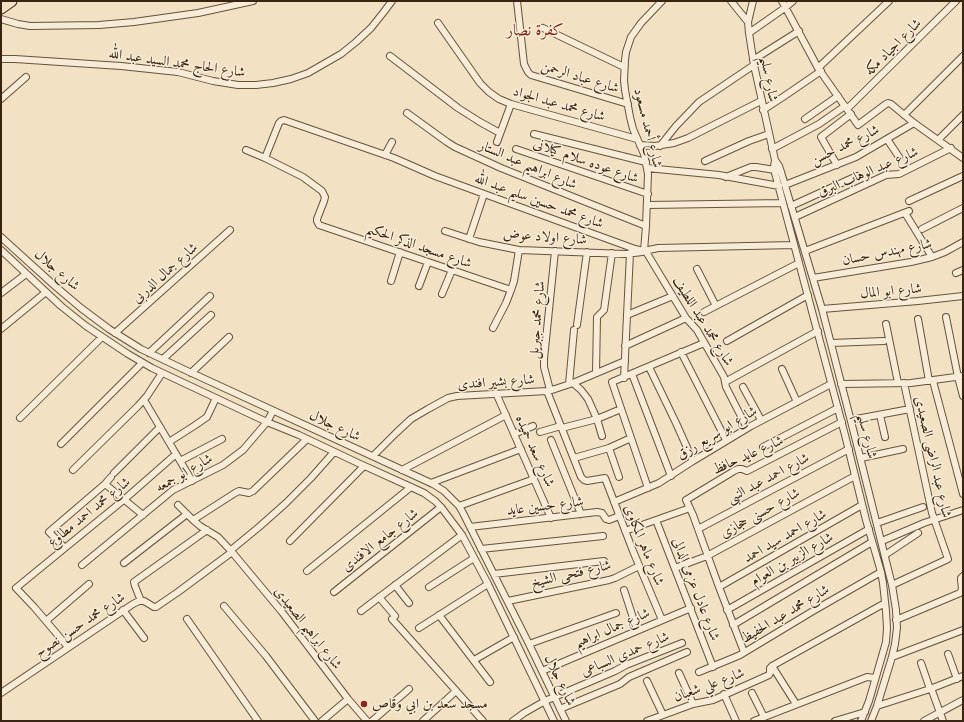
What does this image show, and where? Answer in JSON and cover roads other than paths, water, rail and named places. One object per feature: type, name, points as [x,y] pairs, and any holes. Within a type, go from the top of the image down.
[{"type":"highway","points":[[1,8],[11,1]]},
{"type":"street","points":[[1,19],[30,26],[99,25],[134,22],[198,13],[253,1]]},
{"type":"street","name":"شارع الحاج محمد السيد عبد الله","points":[[1,59],[121,66],[178,72],[213,81],[238,85],[274,83],[308,73],[341,54],[371,28],[392,1]]},
{"type":"street","name":"شارع عباد الرحمن","points":[[517,1],[524,64],[531,75],[628,104]]},
{"type":"street","name":"شارع أحمد مسعود","points":[[644,250],[648,205],[648,174],[644,154],[633,129],[625,90],[624,67],[626,52],[631,37],[641,23],[662,1]]},
{"type":"street","points":[[731,1],[748,22]]},
{"type":"street","name":"شارع سليم","points":[[753,1],[748,22],[753,63],[772,149],[775,160],[779,166],[783,203],[881,572],[887,628],[886,642],[861,721]]},
{"type":"street","points":[[782,1],[820,70],[858,124],[888,103],[963,158]]},
{"type":"street","points":[[749,33],[793,1]]},
{"type":"street","points":[[763,110],[820,70],[889,1]]},
{"type":"street","name":"شارع اجياد مكه","points":[[848,110],[956,1]]},
{"type":"street","name":"شارع محمد عبد الجواد","points":[[438,23],[480,83],[499,99],[511,104],[638,142],[655,146],[674,143],[688,138],[761,101]]},
{"type":"street","points":[[543,28],[624,67]]},
{"type":"street","points":[[660,146],[676,126],[699,102],[799,32]]},
{"type":"street","points":[[390,56],[458,108],[500,133]]},
{"type":"street","points":[[904,115],[963,56]]},
{"type":"street","points":[[1,99],[26,77]]},
{"type":"street","points":[[805,119],[838,96]]},
{"type":"street","points":[[497,142],[511,104]]},
{"type":"street","points":[[837,165],[821,137],[848,110]]},
{"type":"street","points":[[772,149],[848,110]]},
{"type":"street","name":"شارع ابراهيم عبد الستار","points":[[407,113],[455,147],[501,168],[646,226]]},
{"type":"street","points":[[938,140],[963,115]]},
{"type":"street","name":"شارع محمد حسين سليم عبد الله","points":[[265,158],[279,123],[284,120],[385,155],[435,176],[635,250],[658,248],[794,245]]},
{"type":"street","name":"شارع محمد حسن","points":[[782,185],[856,157],[914,123]]},
{"type":"street","points":[[534,134],[646,165],[782,185]]},
{"type":"street","points":[[705,161],[749,141],[769,134]]},
{"type":"street","points":[[887,139],[899,157]]},
{"type":"street","points":[[385,155],[392,142]]},
{"type":"street","name":"شارع عبد الوهاب البرق","points":[[795,217],[886,175],[899,174],[951,148]]},
{"type":"street","name":"شارع عوده سلام كيلانى","points":[[516,149],[648,194]]},
{"type":"street","points":[[246,150],[265,158]]},
{"type":"street","name":"شارع مسجد الذكر الحكيم","points":[[265,158],[303,177],[322,191],[325,197],[316,219],[319,224],[511,290]]},
{"type":"street","name":"شارع سليم","points":[[775,160],[774,170],[795,217],[822,309],[892,584],[897,628],[895,644],[877,706],[871,721]]},
{"type":"street","points":[[726,177],[751,167],[774,170]]},
{"type":"street","points":[[791,206],[857,176]]},
{"type":"street","points":[[909,201],[963,176]]},
{"type":"street","points":[[469,238],[484,194]]},
{"type":"street","points":[[648,205],[783,203]]},
{"type":"street","points":[[922,229],[963,208]]},
{"type":"street","points":[[805,251],[907,212],[932,257]]},
{"type":"street","name":"شارع جمال الدربى","points":[[115,333],[230,230]]},
{"type":"street","name":"شارع اولاد عوض","points":[[445,231],[519,250],[612,253],[639,253],[644,250]]},
{"type":"street","name":"شارع جلال","points":[[1,237],[55,286],[115,333],[190,373],[373,456],[431,483],[444,491],[459,506],[508,601],[566,721]]},
{"type":"street","name":"شارع مهندس حسان","points":[[813,278],[911,262],[932,257],[963,242]]},
{"type":"street","name":"شارع جلال","points":[[1,250],[68,312],[102,337],[142,362],[162,373],[267,422],[424,493],[441,507],[462,535],[488,584],[554,721]]},
{"type":"street","points":[[493,328],[506,303],[514,281],[519,250]]},
{"type":"street","name":"شارع محمد عبد اللطيف","points":[[644,250],[686,318],[697,330],[724,377],[726,387],[747,428]]},
{"type":"street","name":"شارع محمد جبريل","points":[[556,251],[544,359],[548,390],[581,477],[587,481],[605,478]]},
{"type":"street","points":[[391,281],[400,252]]},
{"type":"street","points":[[587,252],[576,327],[571,384],[581,390],[588,399],[597,419],[602,436]]},
{"type":"street","points":[[596,373],[597,317],[604,310],[612,253]]},
{"type":"street","points":[[624,378],[630,253]]},
{"type":"street","points":[[419,286],[428,262]]},
{"type":"street","points":[[704,312],[799,263]]},
{"type":"street","points":[[697,269],[716,306]]},
{"type":"street","points":[[442,294],[452,270]]},
{"type":"street","points":[[956,273],[963,270]]},
{"type":"street","points":[[1,294],[26,274]]},
{"type":"street","points":[[1,329],[46,292]]},
{"type":"street","points":[[727,341],[808,295]]},
{"type":"street","points":[[150,353],[210,296]]},
{"type":"street","points":[[627,315],[673,296]]},
{"type":"street","name":"شارع ابو المال","points":[[822,309],[963,296]]},
{"type":"street","points":[[68,312],[76,303]]},
{"type":"street","points":[[163,359],[211,315]]},
{"type":"street","points":[[946,317],[963,396]]},
{"type":"street","points":[[625,346],[686,318]]},
{"type":"street","points":[[918,319],[931,381],[963,494]]},
{"type":"street","name":"شارع عبد الراضى الصعيدى","points":[[886,324],[901,383],[910,409],[929,502],[948,559],[892,584]]},
{"type":"street","points":[[725,382],[818,331]]},
{"type":"street","points":[[190,373],[229,336]]},
{"type":"street","points":[[20,418],[102,337]]},
{"type":"street","points":[[830,343],[884,341]]},
{"type":"street","points":[[648,488],[612,382],[704,343]]},
{"type":"street","points":[[682,352],[726,440]]},
{"type":"street","name":"شارع بشير افندى","points":[[373,456],[411,419],[448,398],[457,396],[548,390],[571,384],[624,361]]},
{"type":"street","points":[[61,444],[142,362]]},
{"type":"street","points":[[648,367],[693,461]]},
{"type":"street","points":[[782,369],[797,402]]},
{"type":"street","points":[[73,470],[144,400],[162,373]]},
{"type":"street","points":[[632,374],[671,476]]},
{"type":"street","points":[[841,384],[901,383],[960,377]]},
{"type":"street","name":"شارع ابو سريع رزق","points":[[614,502],[648,488],[671,476],[760,420],[831,384]]},
{"type":"street","points":[[743,387],[760,420]]},
{"type":"street","name":"شارع سعد حميده","points":[[496,393],[551,518]]},
{"type":"street","points":[[169,442],[207,417],[216,398]]},
{"type":"street","points":[[144,400],[192,481]]},
{"type":"street","points":[[763,447],[838,408]]},
{"type":"street","points":[[540,432],[597,419],[621,409]]},
{"type":"street","points":[[851,420],[910,409]]},
{"type":"street","name":"شارع ابو جمعه","points":[[82,565],[174,490],[223,465],[243,450],[267,422],[273,410]]},
{"type":"street","points":[[402,470],[506,415]]},
{"type":"street","points":[[880,415],[885,437]]},
{"type":"street","name":"شارع عايد حافظ","points":[[690,508],[686,500],[734,471],[742,468],[748,471],[842,422]]},
{"type":"street","points":[[514,434],[533,426]]},
{"type":"street","points":[[64,548],[49,532],[104,484],[160,427]]},
{"type":"street","points":[[574,458],[608,448],[631,438]]},
{"type":"street","points":[[180,460],[222,439]]},
{"type":"street","points":[[193,520],[235,492],[240,491],[249,493],[253,491],[307,439]]},
{"type":"street","points":[[551,440],[581,514]]},
{"type":"street","points":[[608,448],[619,477]]},
{"type":"street","name":"شارع احمد عبد النبى","points":[[698,529],[849,448]]},
{"type":"street","points":[[431,483],[521,449]]},
{"type":"street","points":[[861,458],[903,449]]},
{"type":"street","name":"شارع محمد حسن نصوح","points":[[1,693],[136,602],[144,601],[156,607],[178,592],[231,551],[286,504],[334,452]]},
{"type":"street","name":"شارع محمد احمد مطاوع","points":[[46,621],[16,588],[124,500],[176,454]]},
{"type":"street","points":[[290,541],[364,466]]},
{"type":"street","name":"شارع حسنى حجازى","points":[[675,568],[708,556],[855,476]]},
{"type":"street","name":"شارع ماهر المكاوى","points":[[605,478],[639,566],[662,620]]},
{"type":"street","points":[[459,506],[534,479]]},
{"type":"street","points":[[104,484],[143,515]]},
{"type":"street","points":[[307,572],[411,487]]},
{"type":"street","name":"شارع ابراهيم الصعيدى","points":[[178,504],[193,520],[218,537],[231,551],[282,612],[367,721]]},
{"type":"street","name":"شارع احمد سيد احمد","points":[[718,587],[862,505]]},
{"type":"street","name":"شارع جامع الافندى","points":[[334,592],[441,507]]},
{"type":"street","points":[[877,523],[923,507]]},
{"type":"street","points":[[625,531],[690,508],[718,587],[744,652]]},
{"type":"street","points":[[882,541],[934,520],[963,511]]},
{"type":"street","name":"شارع حسين عايد","points":[[470,527],[597,512],[602,513],[606,519],[609,520],[619,516]]},
{"type":"street","points":[[124,563],[187,514]]},
{"type":"street","name":"شارع عادل عزمى الدالى","points":[[656,520],[713,666]]},
{"type":"street","name":"شارع الزبير بن العوام","points":[[727,610],[869,529]]},
{"type":"street","points":[[141,601],[134,582],[207,530]]},
{"type":"street","points":[[885,555],[918,533]]},
{"type":"street","points":[[361,611],[462,535]]},
{"type":"street","points":[[481,549],[603,536]]},
{"type":"street","points":[[733,625],[872,542]]},
{"type":"street","points":[[429,587],[474,558]]},
{"type":"street","points":[[494,574],[604,561]]},
{"type":"street","name":"شارع فتحى الشيخ","points":[[508,601],[609,580],[639,566]]},
{"type":"street","name":"شارع محمد عبد الحفيظ","points":[[699,672],[744,652],[881,572]]},
{"type":"street","points":[[896,620],[960,593],[962,589],[961,578],[963,576]]},
{"type":"street","points":[[68,647],[46,621],[89,584]]},
{"type":"street","points":[[419,628],[488,584]]},
{"type":"street","points":[[395,585],[409,603]]},
{"type":"street","points":[[624,590],[637,630]]},
{"type":"street","points":[[379,597],[393,618],[483,721]]},
{"type":"street","name":"شارع علي شعبان","points":[[647,721],[693,704],[713,700],[769,675],[770,668],[772,666],[885,603]]},
{"type":"street","points":[[224,606],[266,656],[315,721]]},
{"type":"street","name":"شارع جمال ابراهيم","points":[[542,671],[691,608]]},
{"type":"street","points":[[123,610],[144,638]]},
{"type":"street","points":[[529,644],[616,613]]},
{"type":"street","points":[[440,615],[490,682]]},
{"type":"street","points":[[186,619],[258,721]]},
{"type":"street","points":[[892,657],[963,630]]},
{"type":"street","points":[[474,660],[514,637]]},
{"type":"street","name":"شارع حمدى السباعى","points":[[513,721],[545,701],[682,642]]},
{"type":"street","points":[[560,709],[620,684],[628,678],[687,652]]},
{"type":"street","points":[[877,706],[960,678],[948,654]]},
{"type":"street","points":[[921,663],[943,721]]},
{"type":"street","points":[[772,666],[796,704]]},
{"type":"street","points":[[679,672],[693,704]]},
{"type":"street","points":[[754,721],[862,678],[875,678]]},
{"type":"street","points":[[647,681],[663,715]]},
{"type":"street","points":[[372,721],[408,689]]},
{"type":"street","points":[[426,720],[456,691]]},
{"type":"street","points":[[752,693],[764,717]]},
{"type":"street","points":[[724,694],[736,721]]},
{"type":"street","points":[[322,721],[348,698]]},
{"type":"street","points":[[924,721],[963,700]]},
{"type":"street","points":[[835,721],[865,712]]},
{"type":"place","name":"مسجد سعد بن ابي وقاص","points":[[364,704]]},
{"type":"district","name":"كفرة نصار","points":[[535,30]]}]
